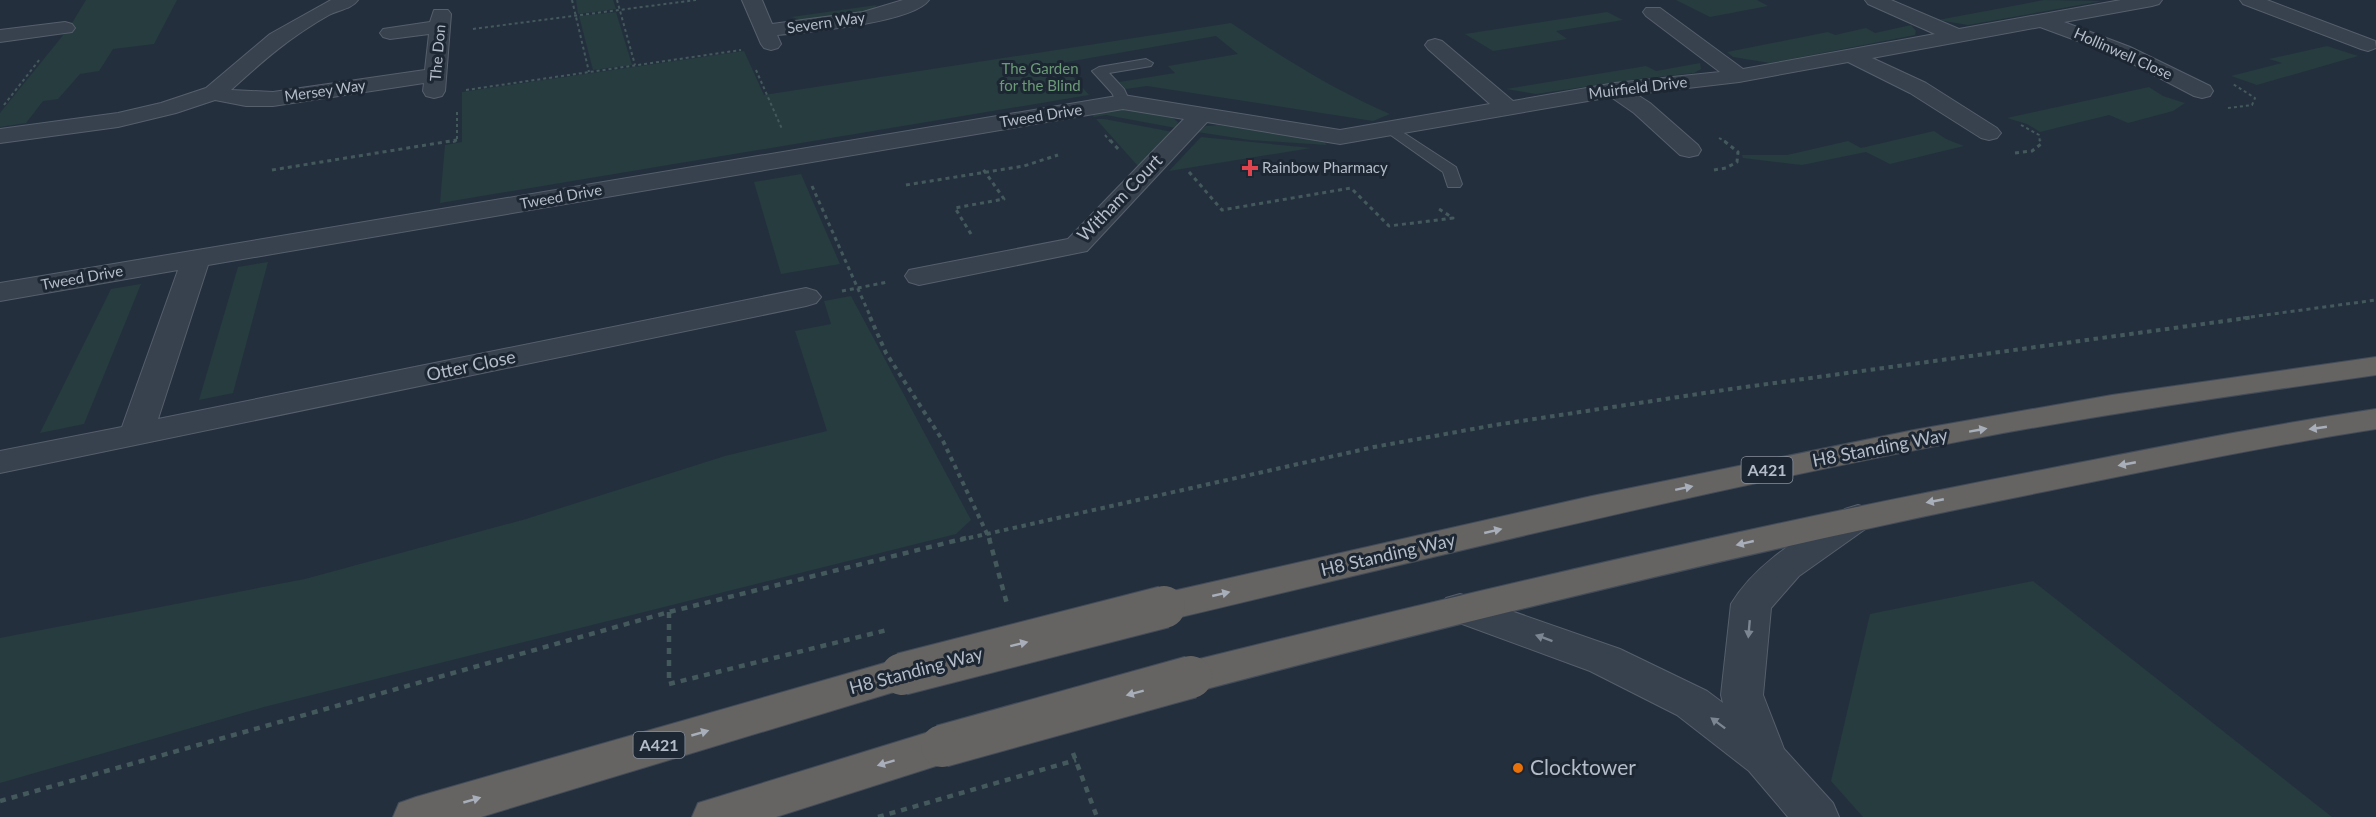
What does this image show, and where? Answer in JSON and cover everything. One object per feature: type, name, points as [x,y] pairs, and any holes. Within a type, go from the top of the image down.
[{"type":"highway","name":"H8 Standing Way","points":[[416,817],[902,674],[1164,607],[1576,512],[1851,452],[2222,386],[2376,366]]},
{"type":"highway","points":[[715,817],[942,746],[1191,677],[1460,608],[1858,517],[2285,433],[2376,419]]},
{"type":"street","name":"Mersey Way","points":[[0,136],[118,120],[168,108],[214,93],[277,39],[324,10],[348,0]]},
{"type":"street","name":"Severn Way","points":[[752,0],[768,37],[877,16],[897,11],[919,0]]},
{"type":"street","points":[[1875,0],[1957,36]]},
{"type":"street","points":[[2250,0],[2368,45]]},
{"type":"street","name":"Muirfield Drive","points":[[1123,102],[1340,137],[1615,90],[1739,76],[2143,1]]},
{"type":"street","points":[[1653,12],[1739,76]]},
{"type":"street","name":"Hollinwell Close","points":[[2042,20],[2123,51],[2202,91]]},
{"type":"street","name":"The Don","points":[[390,33],[441,21],[435,83]]},
{"type":"street","points":[[0,36],[65,28]]},
{"type":"street","points":[[1435,45],[1508,108]]},
{"type":"street","points":[[1849,55],[1918,88],[1989,133]]},
{"type":"street","name":"Mersey Way","points":[[214,93],[246,99],[273,99],[435,83]]},
{"type":"street","points":[[1615,90],[1642,108],[1689,150]]},
{"type":"street","name":"Tweed Drive","points":[[0,292],[1123,102]]},
{"type":"street","name":"Witham Court","points":[[919,276],[1077,245],[1201,115]]},
{"type":"street","points":[[136,435],[196,259]]},
{"type":"street","name":"Otter Close","points":[[0,462],[806,299]]},
{"type":"street","points":[[1765,758],[1743,695],[1751,604],[1785,567],[1858,517]]},
{"type":"street","points":[[1460,608],[1605,660],[1692,703],[1765,758],[1816,817]]},
{"type":"lane","points":[[1123,102],[1119,92],[1099,71],[1146,63]]},
{"type":"lane","points":[[1390,128],[1450,170],[1454,184]]},
{"type":"path","points":[[572,0],[589,72]]},
{"type":"path","points":[[617,0],[635,65]]},
{"type":"path","points":[[464,30],[696,0]]},
{"type":"path","points":[[458,91],[747,50]]},
{"type":"path","points":[[0,109],[41,58]]},
{"type":"path","points":[[752,60],[796,157],[804,168],[886,353],[943,441],[988,533],[1010,611]]},
{"type":"path","points":[[272,170],[457,141],[458,101]]},
{"type":"path","points":[[906,185],[1024,166],[1058,156]]},
{"type":"path","points":[[1188,170],[1222,210],[1351,188],[1389,225],[1454,218],[1435,207],[1443,204]]},
{"type":"path","points":[[0,801],[669,612],[988,533],[1374,447],[1495,425],[1731,389],[2376,300]]},
{"type":"path","points":[[669,612],[669,684],[892,629]]},
{"type":"path","points":[[1072,750],[1097,817]]},
{"type":"path","points":[[878,817],[1076,760]]},
{"type":"green space","points":[[86,0],[177,0],[154,44],[113,49],[99,71],[80,74],[58,99],[43,101],[26,123],[0,127],[0,113],[69,28]]},
{"type":"green space","points":[[576,0],[613,0],[616,9],[578,14]]},
{"type":"green space","points":[[1676,0],[1757,0],[1768,6],[1710,17]]},
{"type":"green space","points":[[2044,0],[2102,1],[1968,25],[1938,20]]},
{"type":"green space","points":[[877,5],[872,11],[801,20],[791,17]]},
{"type":"green space","points":[[616,12],[632,65],[593,70],[579,16]]},
{"type":"green space","points":[[1607,12],[1623,20],[1556,31],[1567,39],[1493,51],[1465,34]]},
{"type":"green space","name":"The Garden for the Blind","points":[[1231,23],[1328,84],[1390,114],[1373,121],[1147,86],[1126,89],[1119,82],[1175,73],[1168,66],[1238,54],[1216,36],[1061,63],[1089,95],[440,203],[445,145],[462,142],[462,92],[744,51],[764,95]]},
{"type":"green space","points":[[1911,25],[1916,31],[1915,35],[1770,63],[1733,57],[1727,52],[1828,32],[1835,35],[1866,28],[1875,33]]},
{"type":"green space","points":[[2327,46],[2358,56],[2257,85],[2231,76],[2282,63],[2269,59]]},
{"type":"green space","points":[[1700,63],[1701,69],[1694,73],[1536,94],[1506,89],[1646,66],[1656,71]]},
{"type":"green space","points":[[2149,87],[2163,96],[2185,103],[2173,111],[2128,123],[2109,115],[2040,132],[2027,124],[2007,118]]},
{"type":"green space","points":[[1122,108],[1170,116],[1178,122],[1176,128],[1106,115],[1094,117],[1090,113]]},
{"type":"green space","points":[[1096,119],[1104,119],[1173,132],[1138,166]]},
{"type":"green space","points":[[1218,125],[1322,140],[1327,145],[1250,140],[1197,132],[1206,126]]},
{"type":"green space","points":[[1934,131],[1964,146],[1890,164],[1866,152],[1802,165],[1743,158],[1742,155],[1787,155],[1848,141],[1861,148]]},
{"type":"green space","points":[[1201,137],[1311,148],[1169,171]]},
{"type":"green space","points":[[801,174],[840,264],[781,274],[754,182]]},
{"type":"green space","points":[[268,262],[233,393],[199,400],[238,267]]},
{"type":"green space","points":[[141,284],[84,424],[40,433],[111,289]]},
{"type":"green space","points":[[851,296],[971,520],[956,534],[264,707],[0,783],[0,638],[305,579],[526,519],[725,456],[827,431],[795,331],[831,324],[824,301]]},
{"type":"green space","points":[[2033,581],[2332,817],[1863,817],[1831,781],[1870,614]]},
{"type":"place","name":"Rainbow Pharmacy","points":[[1250,168]]},
{"type":"place","name":"Clocktower","points":[[1518,768]]}]
